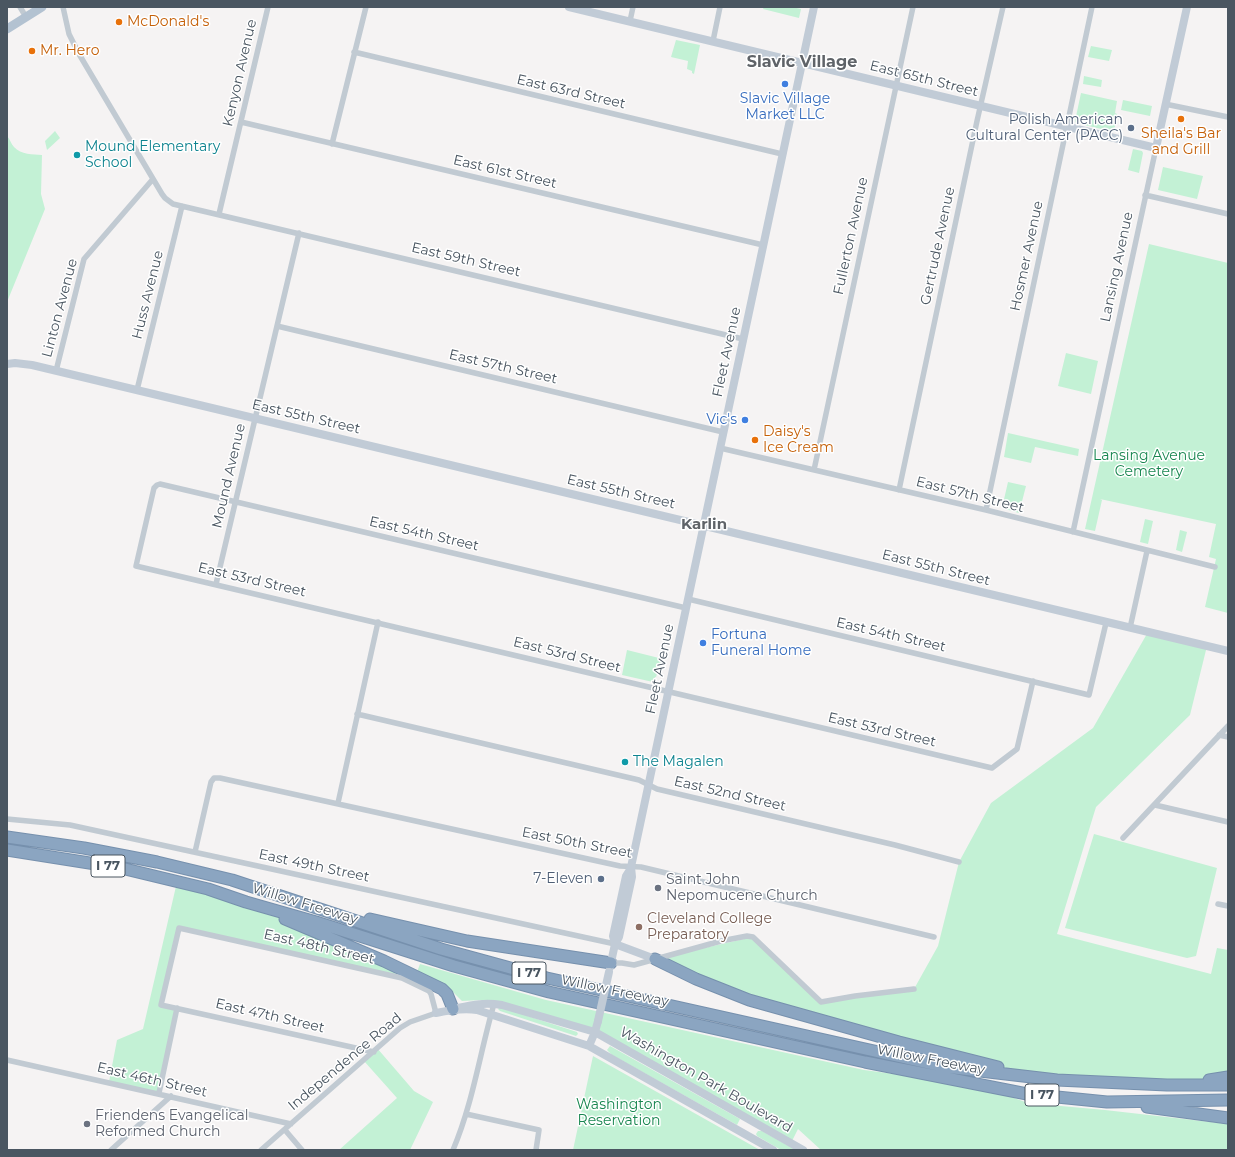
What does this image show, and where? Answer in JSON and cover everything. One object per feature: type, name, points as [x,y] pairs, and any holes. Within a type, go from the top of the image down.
[{"type":"highway","name":"Willow Freeway","points":[[7,837],[84,848],[157,862],[232,880],[441,949],[547,978],[946,1067],[1057,1080],[1228,1086]]},
{"type":"highway","name":"Willow Freeway","points":[[7,850],[121,868],[208,889],[454,966],[549,992],[865,1062],[1027,1094],[1107,1102],[1228,1100]]},
{"type":"highway","points":[[246,902],[391,965],[442,990],[447,994],[453,1009]]},
{"type":"highway","points":[[312,906],[468,941],[610,967]]},
{"type":"highway","points":[[655,959],[696,979],[749,1000],[899,1042],[985,1064],[1057,1080]]},
{"type":"highway","points":[[1167,1085],[1228,1077]]},
{"type":"highway","points":[[1107,1102],[1228,1118]]},
{"type":"main road","points":[[7,29],[42,7]]},
{"type":"street","points":[[20,7],[26,16]]},
{"type":"street","name":"East 59th Street","points":[[63,7],[69,34],[79,54],[153,179],[165,198],[173,204],[743,339]]},
{"type":"street","name":"Kenyon Avenue","points":[[218,214],[268,7]]},
{"type":"street","points":[[332,144],[366,7]]},
{"type":"street","name":"East 65th Street","points":[[569,7],[1156,148]]},
{"type":"street","points":[[630,21],[633,7]]},
{"type":"street","points":[[713,41],[720,7]]},
{"type":"street","name":"Fleet Avenue","points":[[589,1046],[598,1021],[615,944],[613,936],[626,876],[631,867],[649,784],[814,7]]},
{"type":"street","name":"Fullerton Avenue","points":[[814,470],[913,7]]},
{"type":"street","name":"Gertrude Avenue","points":[[899,490],[1003,7]]},
{"type":"street","name":"Hosmer Avenue","points":[[986,510],[1092,7]]},
{"type":"street","name":"Lansing Avenue","points":[[1073,532],[1187,7]]},
{"type":"street","name":"East 63rd Street","points":[[354,52],[782,154]]},
{"type":"street","points":[[1165,104],[1228,117]]},
{"type":"street","name":"East 61st Street","points":[[241,122],[763,245]]},
{"type":"street","name":"Linton Avenue","points":[[56,371],[84,258],[153,179]]},
{"type":"street","points":[[1145,195],[1228,214]]},
{"type":"street","name":"Huss Avenue","points":[[137,390],[182,206]]},
{"type":"street","name":"Mound Avenue","points":[[216,584],[300,233]]},
{"type":"street","name":"East 57th Street","points":[[277,326],[723,432]]},
{"type":"street","name":"East 55th Street","points":[[7,364],[15,363],[32,365],[1228,651]]},
{"type":"street","name":"East 57th Street","points":[[720,448],[986,510],[1215,567]]},
{"type":"street","name":"East 54th Street","points":[[136,566],[154,488],[160,484],[686,608]]},
{"type":"street","points":[[1130,628],[1147,551]]},
{"type":"street","name":"East 53rd Street","points":[[136,566],[595,673],[668,692],[992,768],[1017,750],[1033,681]]},
{"type":"street","name":"East 54th Street","points":[[688,599],[1089,695],[1106,623]]},
{"type":"street","points":[[338,804],[378,622]]},
{"type":"street","name":"East 52nd Street","points":[[357,714],[619,775],[639,780],[657,789],[895,845],[960,862]]},
{"type":"street","points":[[1123,838],[1228,726]]},
{"type":"street","points":[[1220,735],[1228,737]]},
{"type":"street","name":"East 50th Street","points":[[195,852],[211,782],[214,778],[220,778],[620,866],[641,867],[934,937]]},
{"type":"street","points":[[1155,805],[1228,822]]},
{"type":"street","name":"East 49th Street","points":[[7,819],[70,825],[615,944]]},
{"type":"street","points":[[1218,904],[1228,906]]},
{"type":"street","name":"East 47th Street","points":[[179,928],[161,1005],[374,1052]]},
{"type":"street","name":"East 48th Street","points":[[179,928],[402,978],[431,994],[436,1013]]},
{"type":"street","points":[[610,967],[622,963],[634,965],[721,941],[753,936],[821,1002],[855,996],[914,989]]},
{"type":"street","points":[[615,944],[655,959]]},
{"type":"street","name":"Independence Road","points":[[261,1150],[405,1025],[436,1013],[479,1003],[494,1004]]},
{"type":"street","points":[[453,1150],[466,1114],[494,1004]]},
{"type":"street","name":"Washington Park Boulevard","points":[[494,1004],[595,1032],[803,1150]]},
{"type":"street","points":[[159,1094],[177,1008]]},
{"type":"street","name":"Independence Road","points":[[453,1009],[477,1010],[491,1014]]},
{"type":"street","name":"Washington Park Boulevard","points":[[491,1014],[589,1046],[773,1150]]},
{"type":"street","name":"East 46th Street","points":[[7,1060],[291,1124]]},
{"type":"street","points":[[111,1150],[171,1096]]},
{"type":"street","points":[[466,1114],[539,1130],[536,1150]]},
{"type":"street","points":[[285,1130],[302,1150]]},
{"type":"green space","points":[[764,7],[792,7],[801,9],[799,18],[763,9]]},
{"type":"green space","points":[[676,40],[700,45],[694,74],[692,71],[687,69],[688,61],[671,57]]},
{"type":"green space","points":[[1091,46],[1112,50],[1109,61],[1088,57]]},
{"type":"green space","points":[[1084,76],[1102,80],[1101,87],[1083,84]]},
{"type":"green space","points":[[1081,93],[1117,101],[1115,113],[1117,114],[1114,132],[1076,123],[1075,121]]},
{"type":"green space","points":[[1123,100],[1152,106],[1150,116],[1121,110]]},
{"type":"green space","points":[[55,131],[60,138],[47,150],[45,141]]},
{"type":"green space","points":[[7,136],[17,150],[27,154],[42,155],[41,194],[45,209],[7,302]]},
{"type":"green space","points":[[1133,149],[1142,151],[1143,153],[1139,173],[1128,170]]},
{"type":"green space","points":[[1163,167],[1203,176],[1197,199],[1158,190]]},
{"type":"green space","name":"Lansing Avenue Cemetery","points":[[1149,244],[1228,263],[1228,613],[1205,607],[1216,559],[1209,557],[1216,524],[1100,499],[1102,500],[1095,531],[1085,529]]},
{"type":"green space","points":[[1066,353],[1098,361],[1091,394],[1058,386]]},
{"type":"green space","points":[[1008,433],[1079,449],[1078,456],[1035,447],[1031,463],[1004,457]]},
{"type":"green space","points":[[1008,482],[1026,486],[1019,513],[1002,508]]},
{"type":"green space","points":[[1145,519],[1153,521],[1148,544],[1140,542]]},
{"type":"green space","points":[[1180,530],[1187,532],[1182,552],[1176,550]]},
{"type":"green space","points":[[1148,632],[1207,646],[1190,715],[1096,807],[1057,934],[1211,974],[1217,948],[1228,950],[1228,1077],[1167,1085],[1057,1080],[985,1064],[749,1000],[655,959],[753,937],[818,1000],[914,989],[938,946],[959,862],[991,803],[1093,728]]},
{"type":"green space","points":[[627,650],[663,659],[660,674],[657,674],[653,682],[622,675]]},
{"type":"green space","points":[[1094,834],[1217,868],[1196,956],[1187,958],[1065,928]]},
{"type":"green space","points":[[177,882],[246,902],[405,971],[402,978],[179,928],[161,1004],[177,1008],[159,1093],[109,1082],[117,1040],[143,1029]]},
{"type":"green space","points":[[420,964],[546,1000],[864,1070],[978,1085],[1028,1103],[1228,1124],[1228,1150],[821,1150],[798,1129],[791,1143],[605,1037],[484,1003],[481,1000],[462,1001],[443,984],[417,972]]},
{"type":"green space","points":[[500,1007],[577,1032],[578,1034],[576,1036],[500,1011],[498,1009]]},
{"type":"green space","points":[[610,1046],[740,1119],[737,1125],[612,1055],[607,1050]]},
{"type":"green space","points":[[377,1048],[414,1091],[433,1102],[410,1150],[339,1150],[397,1098],[364,1061]]},
{"type":"green space","name":"Washington Reservation","points":[[593,1056],[760,1150],[573,1150]]},
{"type":"green space","points":[[758,1131],[762,1131],[796,1150],[781,1150],[757,1136],[756,1134]]},
{"type":"place","name":"McDonald's","points":[[119,22]]},
{"type":"place","name":"Mr. Hero","points":[[32,51]]},
{"type":"place","name":"Slavic Village Market LLC","points":[[785,84]]},
{"type":"place","name":"Sheila's Bar and Grill","points":[[1181,119]]},
{"type":"place","name":"Polish American Cultural Center (PACC)","points":[[1131,128]]},
{"type":"place","name":"Mound Elementary School","points":[[77,155]]},
{"type":"place","name":"Vic's","points":[[745,420]]},
{"type":"place","name":"Daisy's Ice Cream","points":[[755,440]]},
{"type":"place","name":"Fortuna Funeral Home","points":[[703,643]]},
{"type":"place","name":"The Magalen","points":[[625,762]]},
{"type":"place","name":"7-Eleven","points":[[601,879]]},
{"type":"place","name":"Saint John Nepomucene Church","points":[[658,888]]},
{"type":"place","name":"Cleveland College Preparatory","points":[[639,927]]},
{"type":"place","name":"Friendens Evangelical Reformed Church","points":[[87,1124]]},
{"type":"district","name":"Slavic Village","points":[[802,62]]},
{"type":"district","name":"Karlin","points":[[704,525]]}]
